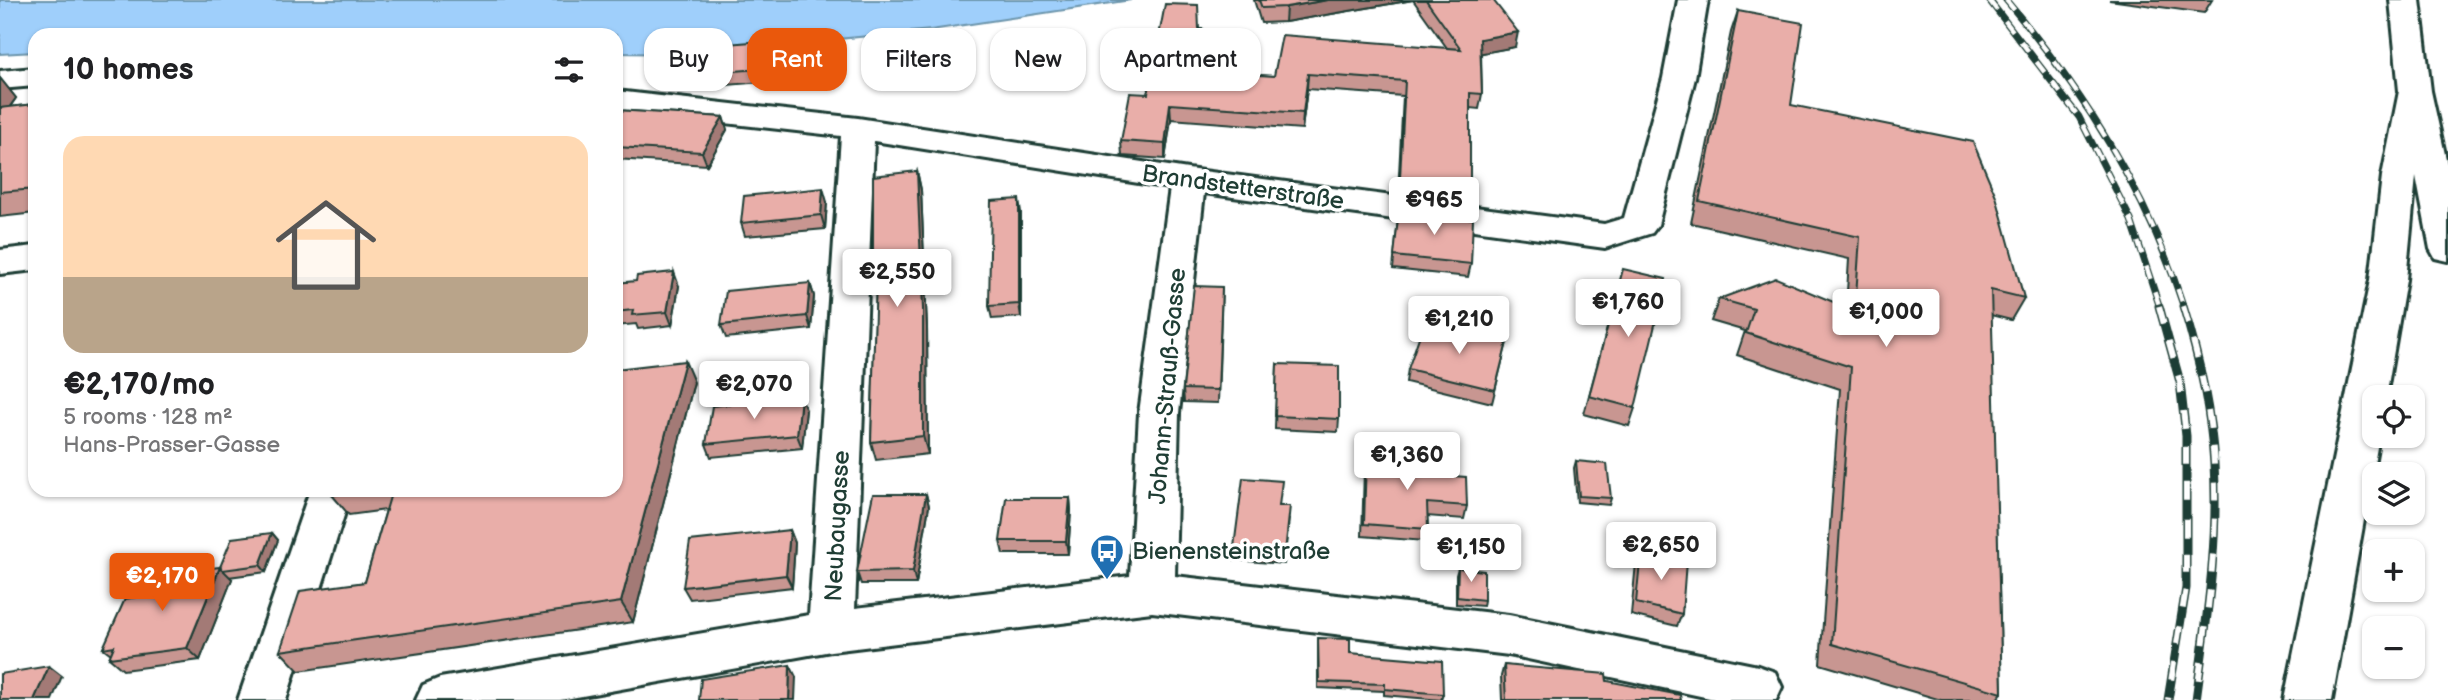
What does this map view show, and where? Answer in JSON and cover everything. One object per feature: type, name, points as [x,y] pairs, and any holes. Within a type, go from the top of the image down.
[{"type":"main road","name":"Brandstetterstraße","points":[[623,102],[858,128],[1188,180],[1605,236],[1640,226],[1679,78],[1693,0]]},
{"type":"main road","points":[[2405,0],[2415,91],[2448,249]]},
{"type":"main road","points":[[0,80],[28,78]]},
{"type":"main road","points":[[2308,700],[2388,280],[2399,176],[2415,91]]},
{"type":"main road","name":"Neubaugasse","points":[[831,631],[858,128]]},
{"type":"main road","name":"Johann-Strauß-Gasse","points":[[1152,593],[1159,413],[1188,180]]},
{"type":"main road","points":[[0,262],[28,259]]},
{"type":"main road","points":[[262,700],[329,497]]},
{"type":"main road","points":[[440,700],[831,631],[1152,593],[1509,635],[1758,687]]},
{"type":"water","points":[[0,0],[1131,0],[944,28],[861,28],[861,37],[847,38],[847,28],[747,28],[747,48],[733,49],[733,28],[644,28],[644,53],[623,53],[623,28],[28,28],[28,52],[0,54]]},
{"type":"building","points":[[1259,0],[1328,0],[1262,8]]},
{"type":"building","points":[[1426,0],[1493,0],[1518,32],[1480,39],[1482,94],[1470,93],[1470,188],[1400,178],[1405,81],[1308,74],[1303,113],[1170,104],[1165,144],[1121,141],[1130,93],[1261,91],[1261,75],[1274,76],[1282,35],[1461,49]]},
{"type":"building","points":[[1165,4],[1198,5],[1199,28],[1160,28]]},
{"type":"building","points":[[1738,11],[1803,23],[1791,105],[1973,142],[1996,196],[2024,298],[1991,290],[2002,693],[1832,644],[1851,367],[1746,333],[1754,309],[1719,299],[1776,278],[1855,311],[1860,237],[1699,201]]},
{"type":"building","points":[[747,42],[747,70],[733,71],[733,44]]},
{"type":"building","points":[[28,105],[28,190],[0,192],[0,108]]},
{"type":"building","points":[[623,110],[723,117],[702,152],[623,147]]},
{"type":"building","points":[[917,171],[923,309],[923,436],[871,442],[876,278],[873,279],[873,176]]},
{"type":"building","points":[[823,188],[821,215],[741,223],[744,196]]},
{"type":"building","points":[[1019,199],[1019,304],[989,306],[991,201]]},
{"type":"building","points":[[1399,209],[1473,219],[1471,264],[1394,256]]},
{"type":"building","points":[[1623,269],[1666,279],[1635,408],[1589,396]]},
{"type":"building","points":[[674,272],[667,312],[632,315],[633,310],[623,311],[623,282],[636,281],[637,276]]},
{"type":"building","points":[[810,283],[807,316],[721,325],[726,291]]},
{"type":"building","points":[[1194,286],[1222,287],[1218,390],[1183,389]]},
{"type":"building","points":[[1424,323],[1507,342],[1495,390],[1408,369]]},
{"type":"building","points":[[685,361],[621,602],[280,651],[300,591],[365,582],[390,497],[623,497],[623,368]]},
{"type":"building","points":[[1277,364],[1339,366],[1339,419],[1275,416]]},
{"type":"building","points":[[801,397],[797,435],[706,444],[712,406]]},
{"type":"building","points":[[1366,457],[1427,461],[1427,474],[1466,477],[1467,506],[1427,503],[1428,529],[1364,524]]},
{"type":"building","points":[[1576,461],[1607,464],[1611,498],[1579,496]]},
{"type":"building","points":[[1243,478],[1282,481],[1279,506],[1290,506],[1285,552],[1234,547]]},
{"type":"building","points":[[873,494],[926,494],[913,571],[857,572]]},
{"type":"building","points":[[1006,498],[1070,498],[1066,541],[1000,541]]},
{"type":"building","points":[[790,530],[786,575],[683,587],[690,541]]},
{"type":"building","points":[[272,533],[260,565],[223,570],[220,567],[232,538]]},
{"type":"building","points":[[1641,551],[1686,561],[1682,614],[1636,603]]},
{"type":"building","points":[[220,567],[187,648],[109,658],[114,646],[103,648],[125,599],[136,597],[145,576]]},
{"type":"building","points":[[1458,568],[1484,571],[1484,600],[1457,597]]},
{"type":"building","points":[[1318,638],[1350,639],[1350,653],[1442,661],[1443,694],[1385,689],[1385,684],[1319,682]]},
{"type":"building","points":[[790,665],[789,700],[699,700],[701,679]]},
{"type":"building","points":[[1504,665],[1606,674],[1607,681],[1680,695],[1681,700],[1506,700]]},
{"type":"building","points":[[49,666],[34,700],[0,700],[0,674]]},
{"type":"railway","points":[[1989,0],[2079,117],[2131,220],[2160,308]]},
{"type":"railway","points":[[2006,0],[2062,71],[2110,145],[2152,224],[2184,308]]},
{"type":"railway","points":[[2159,306],[2180,382],[2186,436],[2186,588],[2168,700]]},
{"type":"railway","points":[[2183,306],[2207,404],[2215,493],[2211,582],[2196,700]]},
{"type":"place","name":"Bienensteinstraße","points":[[1107,581]]}]
